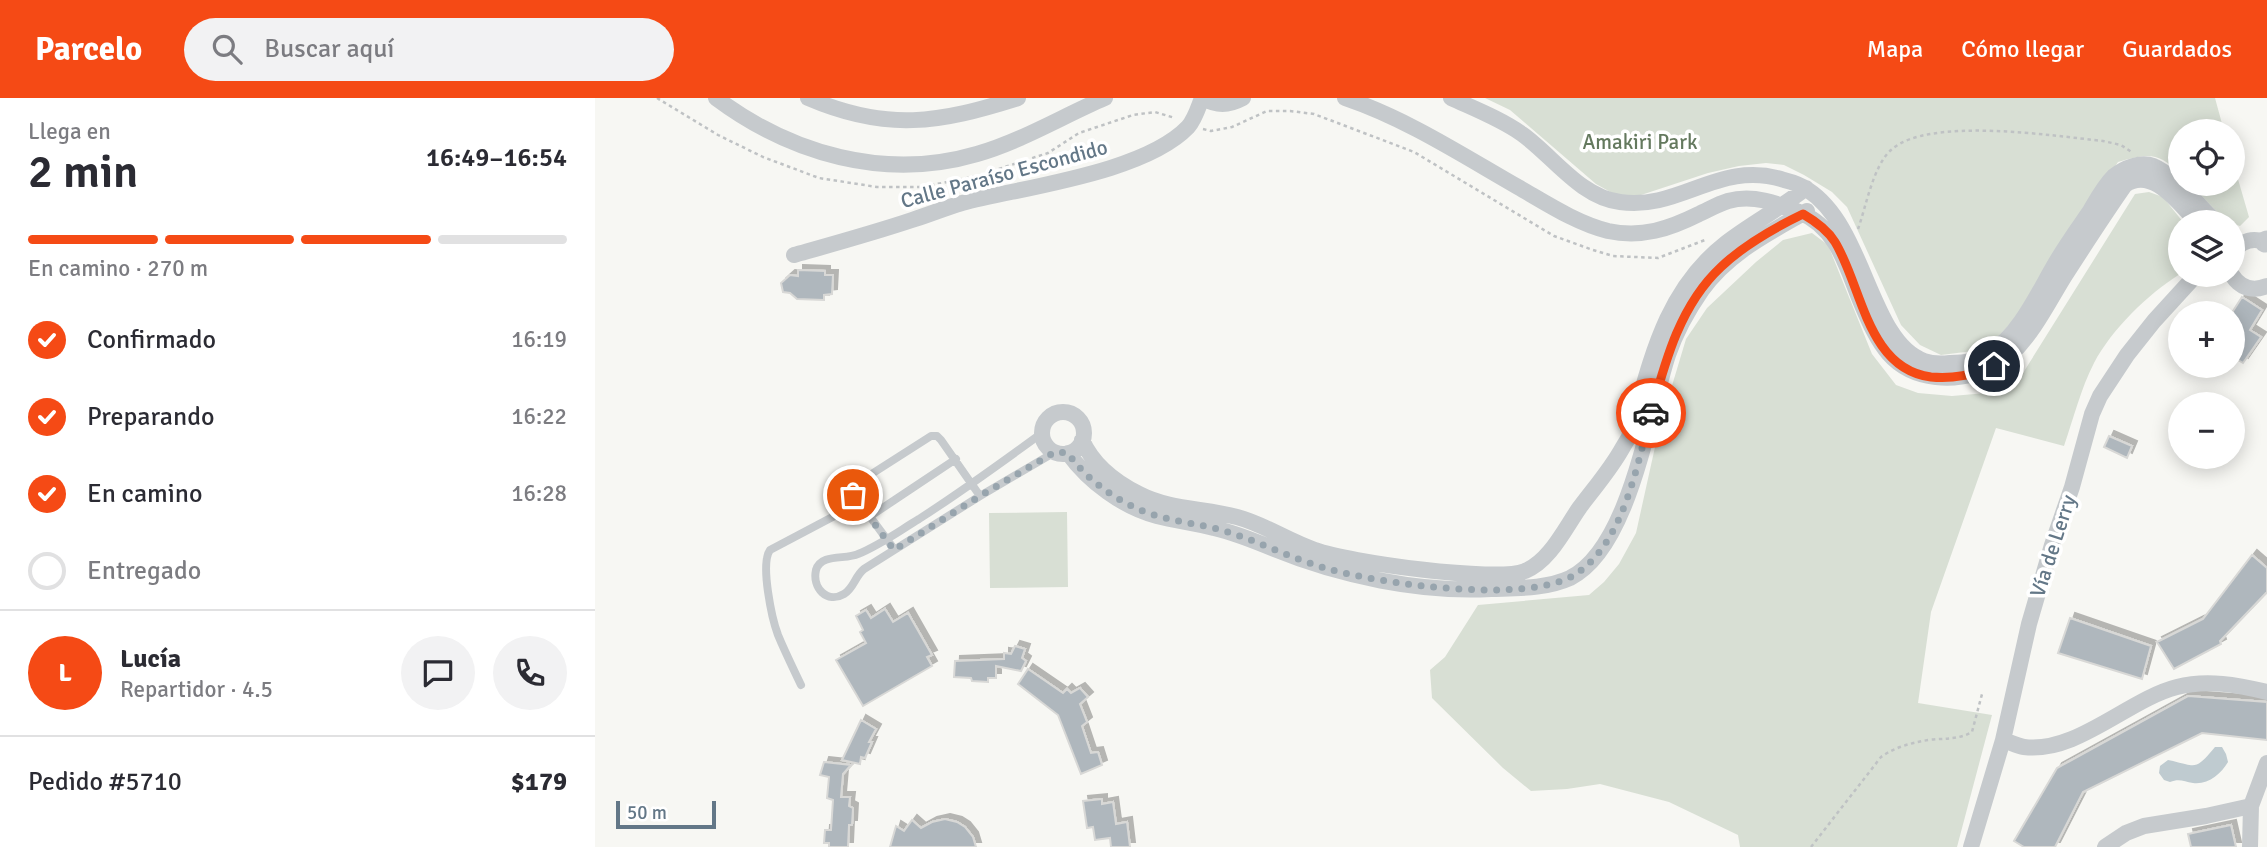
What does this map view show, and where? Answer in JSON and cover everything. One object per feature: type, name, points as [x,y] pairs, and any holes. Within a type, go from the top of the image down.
[{"type":"street","points":[[716,98],[734,112],[778,136],[825,155],[852,161],[902,164],[935,162],[976,154],[1105,98]]},
{"type":"street","points":[[808,98],[860,115],[901,120],[944,118],[1019,98]]},
{"type":"street","points":[[1188,127],[1202,98],[1222,105],[1243,98]]},
{"type":"street","points":[[1345,98],[1407,123],[1561,212],[1604,230],[1630,234],[1660,231],[1728,201],[1737,200],[1761,200],[1803,214],[1819,224],[1835,241],[1875,334],[1899,364],[1918,375],[1952,378],[1979,372],[1994,366],[2017,347],[2040,317],[2095,227],[2125,185],[2132,180],[2150,180],[2163,188],[2185,210]]},
{"type":"street","points":[[1451,98],[1519,132],[1571,177],[1611,200],[1651,202],[1671,198],[1738,175],[1770,176],[1806,188],[1824,201],[1841,225],[1890,331],[1909,352],[1922,360],[1937,364],[1981,358],[2004,342],[2022,319],[2106,186],[2124,169],[2140,164],[2151,165],[2167,174],[2204,210]]},
{"type":"street","name":"Calle Paraíso Escondido","points":[[794,255],[960,204],[1113,167],[1157,148],[1188,127]]},
{"type":"street","points":[[1082,440],[1095,461],[1109,475],[1140,495],[1168,505],[1239,517],[1336,557],[1505,576],[1526,571],[1553,547],[1629,437],[1662,327],[1693,276],[1733,239],[1783,207],[1806,188]]},
{"type":"street","points":[[1061,453],[1074,451],[1082,440],[1083,427],[1070,413],[1051,416],[1043,426],[1045,444],[1061,453],[1115,497],[1138,510],[1159,517],[1229,532],[1296,558],[1355,576],[1478,590],[1535,587],[1569,578],[1592,562],[1618,520],[1637,466],[1669,353],[1690,308],[1720,268],[1775,228],[1824,201]]},
{"type":"street","points":[[2245,241],[2266,242]]},
{"type":"street","points":[[2244,287],[2252,289],[2267,286]]},
{"type":"street","name":"Vía de Lerry","points":[[1971,847],[2003,740],[2028,624],[2072,487],[2092,414],[2099,396],[2127,355],[2185,287]]},
{"type":"street","points":[[2003,740],[2023,747],[2068,740],[2152,697],[2188,684],[2210,682],[2267,692]]},
{"type":"street","points":[[2249,847],[2251,806],[2267,763]]},
{"type":"street","points":[[2105,847],[2126,833],[2144,826],[2251,806]]},
{"type":"lane","points":[[1042,433],[973,484],[887,540],[858,555],[821,563],[816,574],[819,589],[829,597],[845,594],[851,589],[859,572],[980,496],[1061,453]]},
{"type":"lane","points":[[894,550],[853,495],[853,489],[859,482],[931,436],[937,436],[941,440],[980,496]]},
{"type":"lane","points":[[869,517],[956,460]]},
{"type":"lane","points":[[801,685],[773,617],[766,569],[767,555],[770,550],[859,503]]},
{"type":"path","points":[[1188,127],[1211,131],[1233,127],[1267,111],[1314,114],[1414,152],[1554,236],[1613,256],[1658,258],[1716,237],[1733,239]]},
{"type":"path","points":[[1853,246],[1879,166],[1891,150],[1913,136],[1974,130],[2103,141],[2129,149],[2140,164]]},
{"type":"path","points":[[1811,847],[1881,757],[1894,748],[1927,740],[1963,737],[1972,732],[1982,694]]},
{"type":"green space","name":"Amakiri Park","points":[[1485,98],[2215,98],[2221,119],[2168,119],[2168,164],[2152,156],[2118,162],[2016,317],[1997,338],[1981,350],[1941,355],[1920,345],[1901,325],[1847,207],[1832,192],[1804,175],[1784,165],[1766,163],[1708,173],[1638,196],[1614,194],[1596,184],[1510,110]]},
{"type":"green space","points":[[2149,192],[2163,197],[2173,210],[2168,210],[2168,283],[2132,313],[2102,350],[2085,383],[2064,446],[1996,428],[1931,612],[1918,703],[1992,715],[1957,847],[1740,847],[1738,835],[1669,802],[1600,784],[1531,791],[1503,768],[1432,698],[1430,670],[1445,657],[1478,605],[1589,595],[1619,564],[1636,533],[1659,429],[1686,339],[1707,308],[1783,240],[1812,233],[1828,245],[1872,354],[1896,385],[1918,393],[1952,396],[1986,393],[2023,373],[2135,194]]},
{"type":"green space","points":[[2202,196],[2243,196],[2249,217],[2245,221],[2245,210],[2215,210]]},
{"type":"green space","points":[[1067,512],[1068,587],[990,588],[989,513]]},
{"type":"shaded area","points":[[2215,747],[2222,747],[2228,762],[2222,771],[2209,780],[2199,783],[2179,780],[2170,782],[2164,780],[2159,773],[2160,766],[2168,760],[2190,765],[2199,764]]},
{"type":"building","points":[[798,270],[825,271],[825,275],[833,275],[832,294],[824,295],[824,300],[797,299],[790,293],[783,292],[781,283],[790,275],[798,276]]},
{"type":"building","points":[[2242,297],[2262,310],[2250,330],[2261,337],[2245,360],[2245,301],[2239,301]]},
{"type":"building","points":[[2109,436],[2132,446],[2127,458],[2104,447]]},
{"type":"building","points":[[2252,555],[2267,568],[2267,592],[2220,641],[2221,644],[2174,669],[2157,642],[2203,619]]},
{"type":"building","points":[[885,609],[893,622],[908,613],[932,655],[927,657],[932,666],[863,706],[836,660],[866,643],[856,616],[866,610],[871,618]]},
{"type":"building","points":[[2070,618],[2151,646],[2142,679],[2058,653]]},
{"type":"building","points":[[1015,646],[1025,649],[1022,658],[1026,661],[1021,671],[996,666],[996,678],[988,678],[988,682],[954,677],[955,661],[1004,659],[1004,653],[1011,654]]},
{"type":"building","points":[[1028,669],[1063,693],[1067,689],[1071,693],[1080,688],[1088,697],[1080,704],[1087,722],[1082,726],[1091,753],[1098,752],[1102,765],[1081,774],[1058,715],[1018,684]]},
{"type":"building","points":[[2188,696],[2267,702],[2267,740],[2202,733],[2083,792],[2055,847],[2024,847],[2014,841],[2057,768]]},
{"type":"building","points":[[861,720],[876,729],[865,758],[861,757],[860,764],[842,760]]},
{"type":"building","points":[[824,762],[851,765],[843,774],[841,797],[850,797],[849,806],[853,808],[848,847],[829,847],[829,843],[824,843],[825,830],[831,830],[833,800],[827,798],[829,777],[820,775]]},
{"type":"building","points":[[1102,799],[1102,804],[1113,802],[1116,824],[1127,822],[1130,847],[1111,847],[1110,838],[1095,840],[1093,827],[1087,828],[1083,801]]},
{"type":"building","points":[[945,819],[965,827],[973,837],[976,847],[890,847],[896,826],[904,831],[912,820],[921,828]]},
{"type":"building","points":[[2231,825],[2236,847],[2191,847],[2188,834]]},
{"type":"way so far","points":[[853,495],[894,550],[1055,452],[1068,453],[1091,478],[1115,497],[1138,510],[1229,532],[1324,568],[1407,584],[1461,589],[1535,587],[1569,578],[1592,562],[1602,549],[1626,502],[1651,413]]},
{"type":"route","points":[[1651,413],[1678,329],[1704,287],[1720,268],[1751,244],[1803,214],[1819,224],[1835,241],[1875,334],[1907,371],[1918,375],[1952,378],[1964,377],[1994,366]]}]
